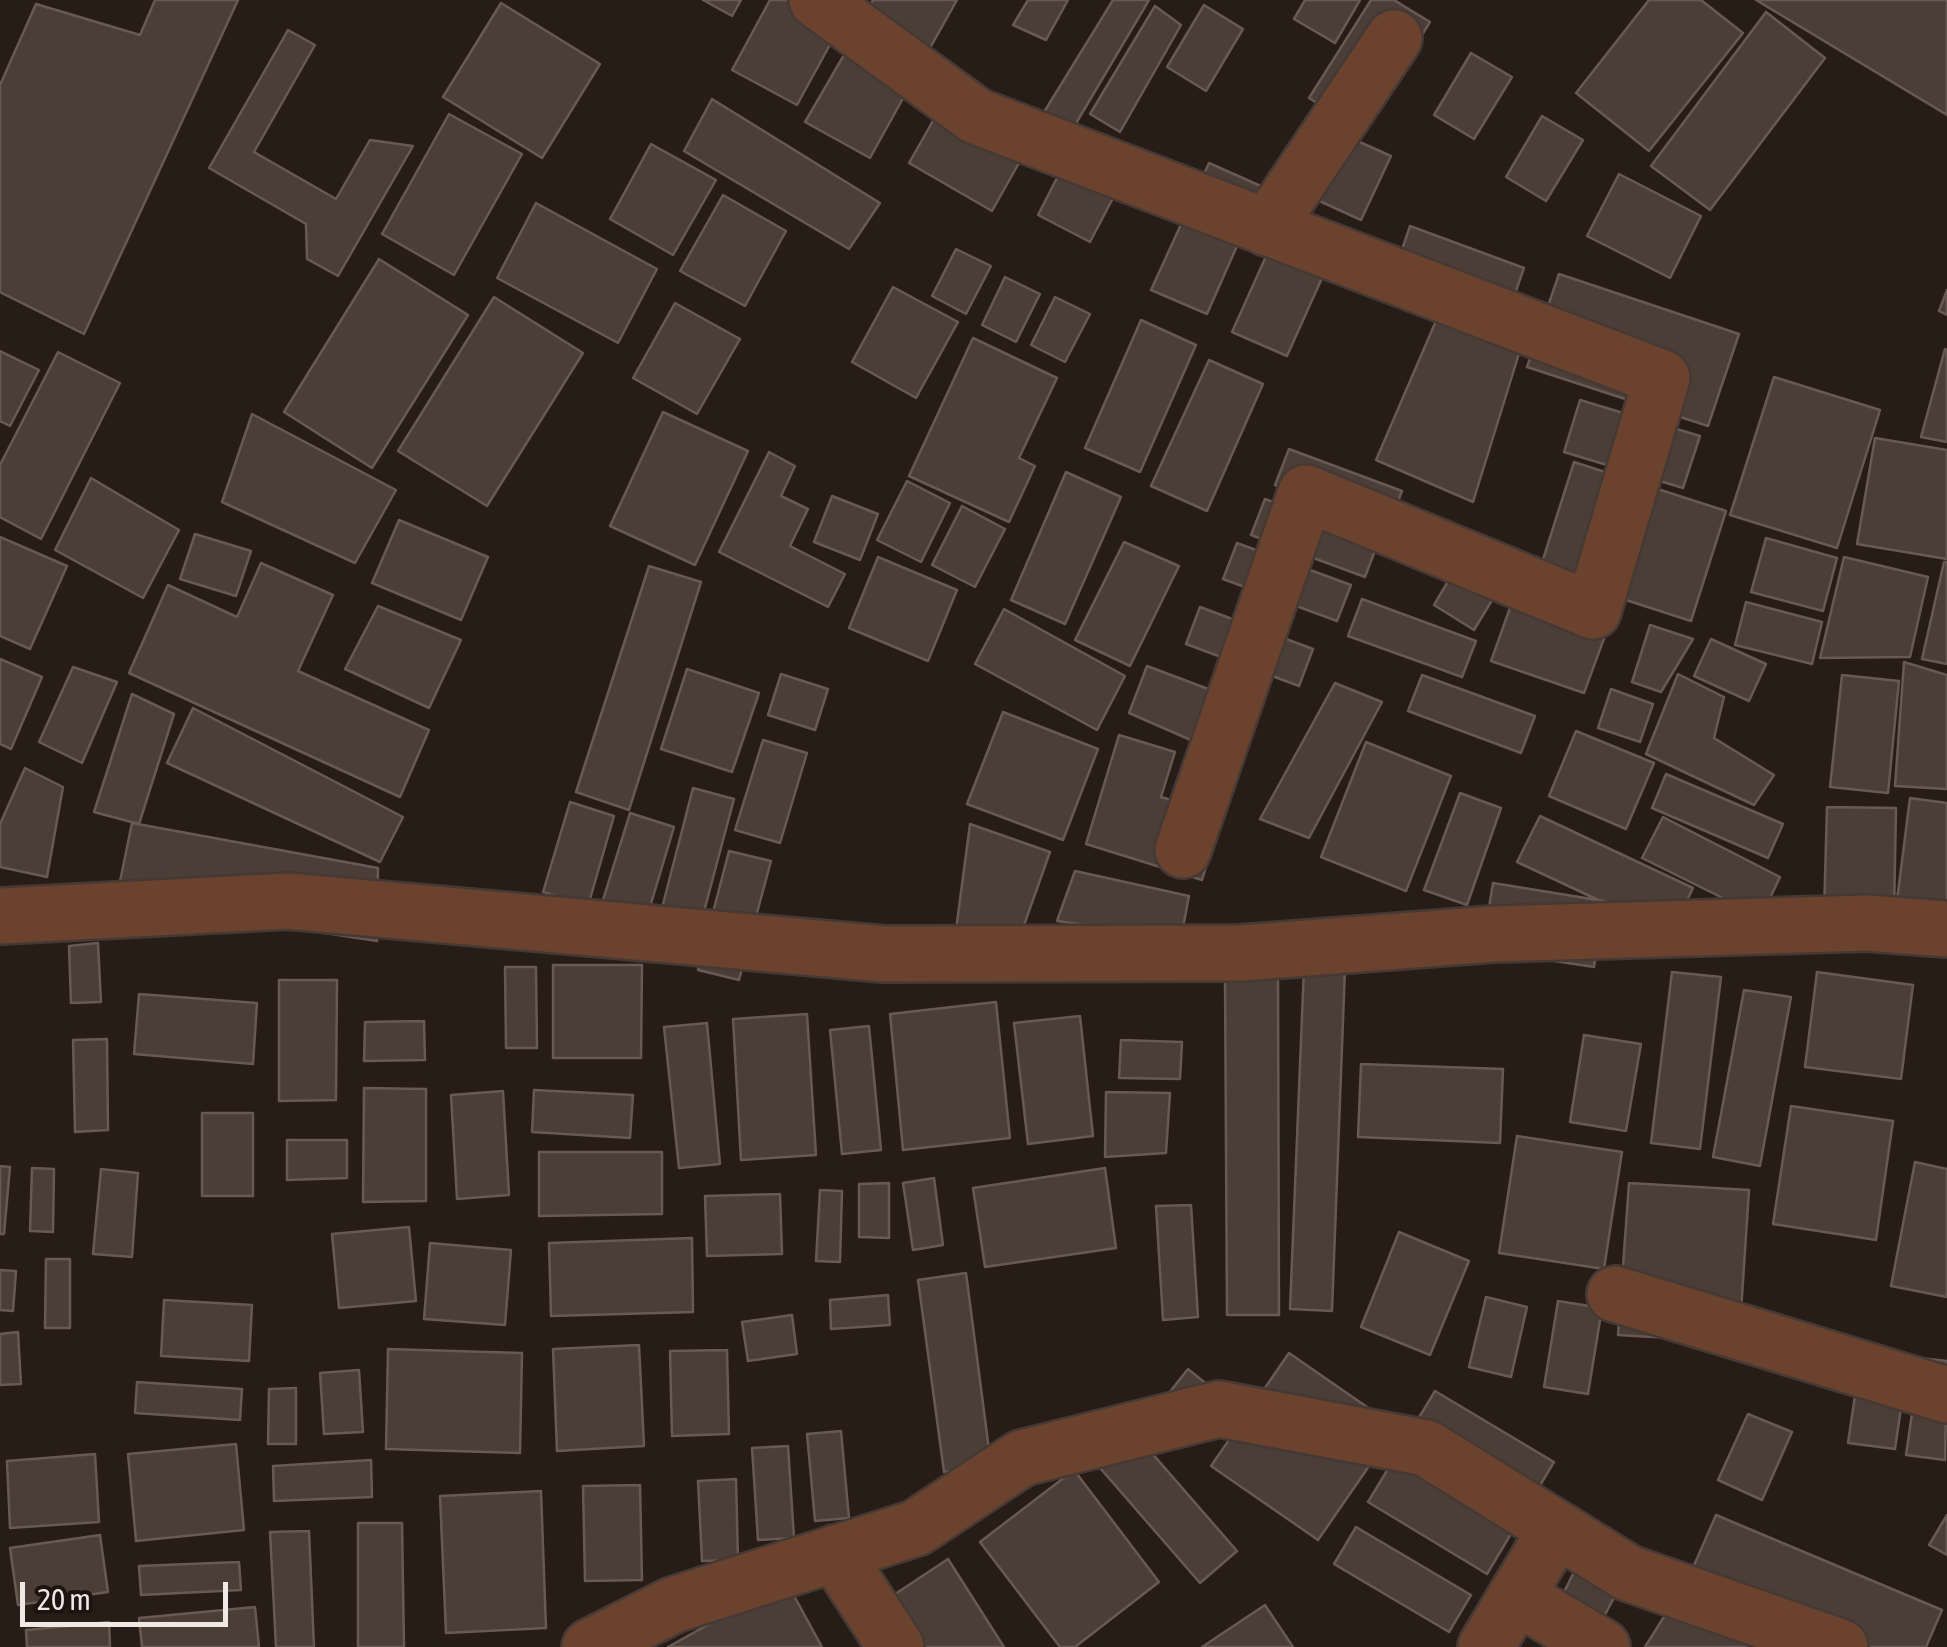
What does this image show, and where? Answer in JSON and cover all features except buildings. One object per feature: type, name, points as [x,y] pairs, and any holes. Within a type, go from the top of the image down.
[{"type":"street","points":[[816,0],[976,116],[1662,378],[1593,611],[1306,493],[1183,850]]},
{"type":"street","points":[[1267,228],[1394,38]]},
{"type":"street","points":[[0,916],[288,901],[884,954],[1241,953],[1493,934],[1867,923],[1947,929]]},
{"type":"street","points":[[1615,1294],[1947,1395]]},
{"type":"street","points":[[590,1647],[673,1605],[916,1528],[1022,1458],[1219,1409],[1426,1448],[1628,1573],[1840,1647]]},
{"type":"street","points":[[1486,1647],[1556,1530]]},
{"type":"street","points":[[835,1553],[896,1647]]},
{"type":"street","points":[[1516,1596],[1602,1647]]}]
